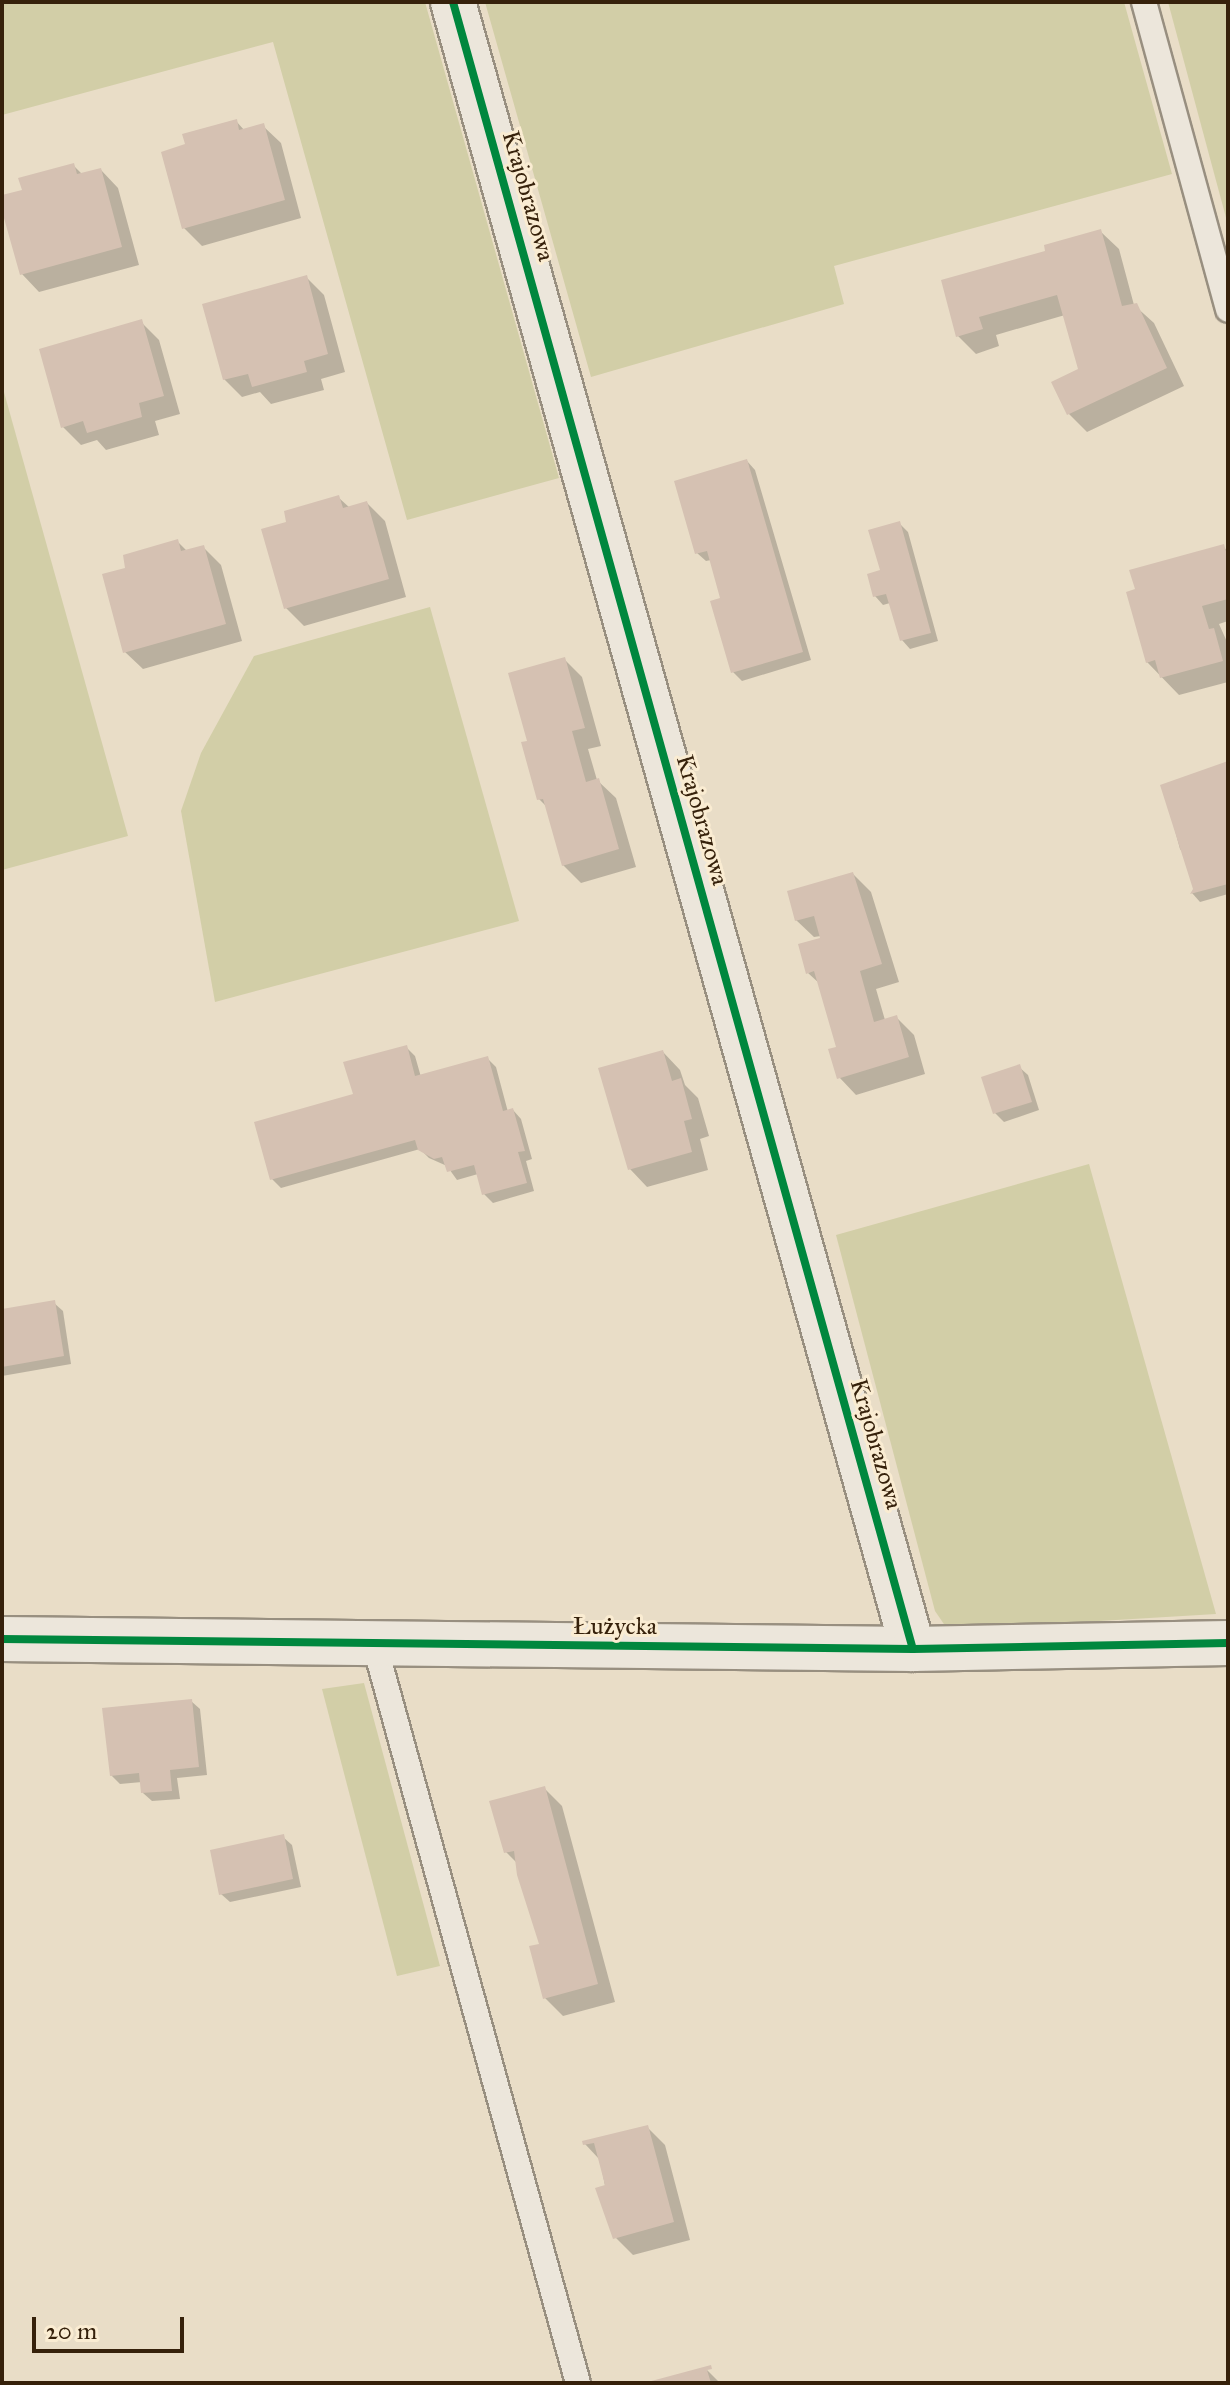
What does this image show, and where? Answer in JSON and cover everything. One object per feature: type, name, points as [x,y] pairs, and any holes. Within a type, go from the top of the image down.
[{"type":"street","name":"Krajobrazowa","points":[[453,2],[913,1649]]},
{"type":"street","name":"Łużycka","points":[[2,1639],[375,1646],[913,1649],[1228,1643]]},
{"type":"lane","points":[[1144,2],[1228,310]]},
{"type":"lane","points":[[375,1646],[578,2383]]},
{"type":"shaded area","points":[[2,2],[425,2],[559,478],[407,520],[273,42],[2,115]]},
{"type":"shaded area","points":[[485,2],[1124,2],[1172,174],[834,266],[844,304],[591,377]]},
{"type":"shaded area","points":[[1168,2],[1228,2],[1228,225],[1211,162]]},
{"type":"shaded area","points":[[2,385],[128,836],[2,870]]},
{"type":"shaded area","points":[[430,607],[519,921],[215,1002],[181,811],[201,753],[254,656]]},
{"type":"shaded area","points":[[1089,1164],[1216,1614],[948,1630],[935,1611],[836,1235]]},
{"type":"shaded area","points":[[364,1683],[440,1966],[397,1976],[322,1689]]},
{"type":"building","points":[[237,119],[239,130],[264,123],[285,200],[182,229],[161,152],[185,144],[182,134]]},
{"type":"building","points":[[74,163],[77,174],[101,168],[122,247],[20,275],[2,211],[2,195],[22,190],[18,178]]},
{"type":"building","points":[[1101,229],[1122,306],[1137,303],[1167,368],[1067,415],[1051,382],[1078,369],[1057,295],[979,317],[983,329],[956,337],[941,280],[1045,251],[1044,245]]},
{"type":"building","points":[[307,275],[328,354],[304,361],[307,372],[252,387],[248,374],[223,380],[202,304]]},
{"type":"building","points":[[142,319],[164,396],[139,403],[142,417],[87,433],[83,421],[61,428],[39,349]]},
{"type":"building","points":[[747,459],[803,652],[731,673],[710,601],[720,598],[707,551],[695,554],[674,481]]},
{"type":"building","points":[[339,495],[343,508],[367,501],[389,579],[284,609],[261,529],[286,522],[284,511]]},
{"type":"building","points":[[900,521],[931,633],[900,641],[886,594],[873,597],[867,574],[880,570],[868,530]]},
{"type":"building","points":[[178,539],[181,551],[204,545],[226,624],[123,653],[102,574],[125,568],[123,555]]},
{"type":"building","points":[[1224,544],[1228,559],[1228,599],[1202,606],[1209,629],[1214,628],[1223,661],[1160,678],[1155,660],[1146,663],[1126,592],[1135,589],[1129,570]]},
{"type":"building","points":[[565,657],[585,728],[572,731],[586,782],[599,778],[619,849],[562,866],[543,799],[537,800],[521,742],[527,741],[508,673]]},
{"type":"building","points":[[1228,761],[1228,884],[1190,894],[1193,889],[1160,785]]},
{"type":"building","points":[[853,872],[882,964],[860,971],[874,1022],[897,1015],[909,1057],[837,1079],[828,1049],[836,1047],[814,971],[806,974],[798,944],[820,938],[814,916],[795,921],[787,891]]},
{"type":"building","points":[[407,1045],[415,1076],[488,1056],[503,1111],[513,1108],[525,1151],[518,1152],[527,1183],[482,1195],[474,1165],[447,1172],[442,1157],[434,1159],[418,1150],[415,1140],[270,1180],[254,1122],[353,1094],[343,1062]]},
{"type":"building","points":[[663,1050],[672,1081],[681,1078],[692,1119],[684,1121],[692,1152],[628,1170],[598,1068]]},
{"type":"building","points":[[1020,1064],[1032,1102],[993,1114],[981,1077]]},
{"type":"building","points":[[55,1300],[64,1356],[2,1367],[2,1309]]},
{"type":"building","points":[[192,1699],[199,1767],[170,1770],[172,1791],[141,1793],[139,1773],[110,1776],[102,1708]]},
{"type":"building","points":[[545,1786],[598,1984],[543,1999],[529,1946],[539,1944],[517,1875],[514,1851],[504,1853],[489,1801]]},
{"type":"building","points":[[284,1834],[293,1879],[219,1895],[210,1850]]},
{"type":"building","points":[[648,2125],[674,2222],[613,2239],[595,2188],[605,2185],[594,2143],[583,2145],[582,2141]]},
{"type":"building","points":[[711,2365],[712,2369],[707,2370],[711,2383],[644,2383]]},
{"type":"cycle path","points":[[453,2],[913,1649]]},
{"type":"cycle path","points":[[2,1639],[913,1649],[1228,1643]]}]
